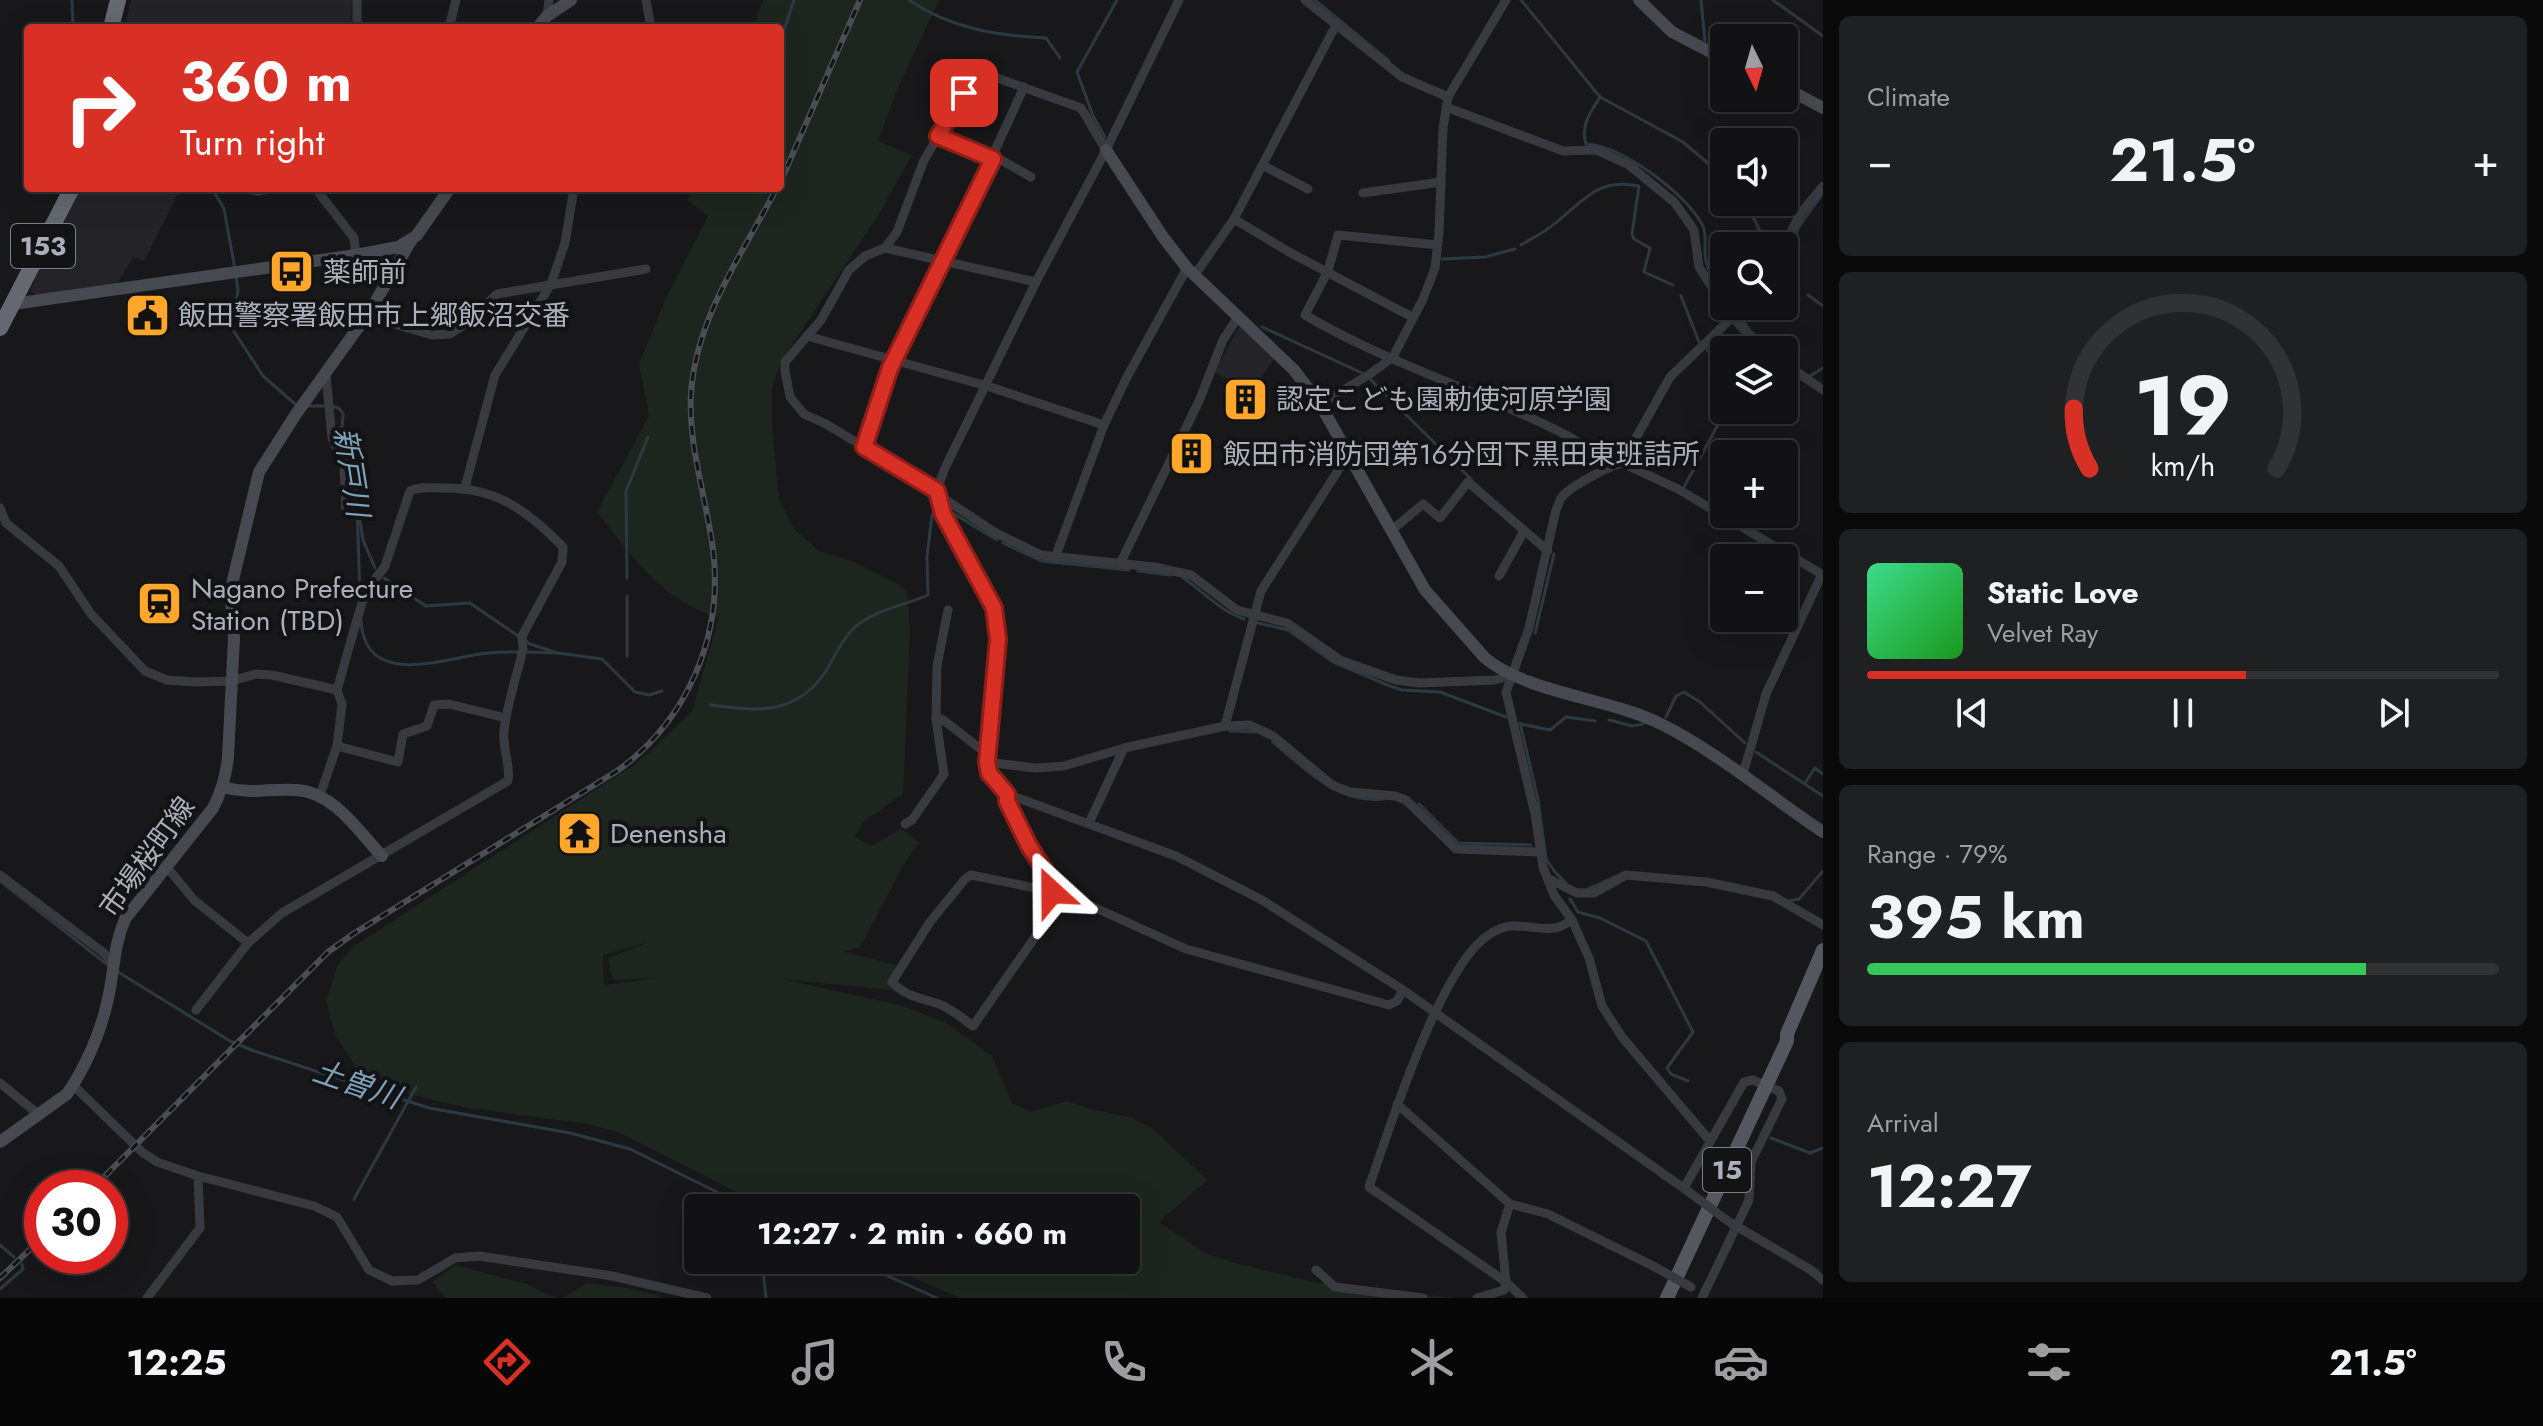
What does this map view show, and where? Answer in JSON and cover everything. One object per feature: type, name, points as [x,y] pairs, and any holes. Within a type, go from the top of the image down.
[{"type":"highway","points":[[112,24],[118,0]]},
{"type":"highway","name":"153","points":[[0,328],[6,305],[70,192]]},
{"type":"main road","name":"15","points":[[1787,1041],[1787,1034],[1823,950]]},
{"type":"main road","name":"15","points":[[1667,1298],[1787,1041],[1793,1035],[1823,972]]},
{"type":"street","points":[[357,0],[357,24]]},
{"type":"street","points":[[450,24],[456,0]]},
{"type":"street","points":[[547,16],[549,0]]},
{"type":"street","points":[[540,24],[571,0]]},
{"type":"street","points":[[646,0],[650,24]]},
{"type":"street","points":[[1179,0],[944,470],[938,494],[943,514],[994,608],[998,639],[987,758],[989,773],[1007,794],[1176,856],[1242,889],[1343,950],[1732,1224],[1823,1280]]},
{"type":"street","points":[[1305,0],[1402,77],[1494,127],[1563,151],[1596,150],[1629,165],[1675,203],[1694,230],[1699,267],[1710,284]]},
{"type":"street","points":[[1320,404],[1393,357],[1423,299],[1435,268],[1438,245],[1447,102],[1506,0]]},
{"type":"street","points":[[1639,0],[1672,32],[1710,53]]},
{"type":"street","points":[[1055,558],[1104,425],[1127,377],[1191,272],[1234,219],[1336,25]]},
{"type":"street","points":[[1513,675],[1495,680],[1419,683],[1396,680],[1340,660],[1287,623],[1237,610],[1191,575],[1041,555],[996,533],[864,447],[804,414],[790,397],[785,362],[821,320],[849,270],[865,256],[885,248],[897,232],[924,160],[974,77],[983,73],[1081,108],[1163,237],[1191,272],[1294,370],[1320,404],[1391,531],[1434,600],[1485,658],[1513,675],[1658,722],[1743,774],[1823,832]]},
{"type":"street","points":[[864,447],[894,361],[944,262],[1024,87]]},
{"type":"street","points":[[1798,95],[1823,108]]},
{"type":"street","points":[[938,136],[1031,177]]},
{"type":"street","points":[[1264,166],[1308,189]]},
{"type":"street","points":[[1363,193],[1441,182]]},
{"type":"street","points":[[1791,232],[1800,214],[1823,186]]},
{"type":"street","points":[[319,192],[354,238],[356,255]]},
{"type":"street","name":"市場桜町線","points":[[0,1142],[67,1094],[73,1085],[98,1032],[107,1004],[117,939],[125,919],[213,808],[222,787],[228,757],[233,580],[259,472],[370,311],[412,239],[447,192]]},
{"type":"street","points":[[465,487],[495,375],[551,284],[565,243],[573,192]]},
{"type":"street","points":[[1234,219],[1412,317]]},
{"type":"street","points":[[1438,245],[1338,235],[1328,271],[1305,315],[1350,341],[1393,357],[1567,436],[1617,464],[1678,489],[1823,575],[1766,694],[1743,774]]},
{"type":"street","points":[[6,305],[356,255],[398,247],[412,239]]},
{"type":"street","points":[[885,248],[1036,282]]},
{"type":"street","points":[[370,311],[381,320],[432,335],[450,334],[497,294],[646,269]]},
{"type":"street","points":[[1120,564],[1199,401],[1223,340],[1238,317]]},
{"type":"street","points":[[1710,1141],[1622,1037],[1602,1006],[1589,958],[1572,920],[1554,895],[1543,867],[1535,814],[1506,692],[1529,628],[1561,498],[1617,464],[1670,377],[1731,320]]},
{"type":"street","points":[[1737,320],[1753,336]]},
{"type":"street","points":[[807,336],[987,386],[1104,425]]},
{"type":"street","points":[[1798,373],[1823,390]]},
{"type":"street","points":[[326,375],[332,438],[344,466],[346,513]]},
{"type":"street","points":[[1225,726],[1261,591],[1348,455]]},
{"type":"street","points":[[1391,531],[1423,504],[1440,518],[1468,482],[1548,551]]},
{"type":"street","points":[[196,1010],[248,943],[282,913],[508,781],[510,772],[503,750],[506,718],[523,649],[522,641],[562,562],[563,547],[534,520],[496,494],[465,487],[410,491],[385,566],[365,593],[337,690],[342,704],[337,746],[320,795]]},
{"type":"street","points":[[0,508],[6,523],[59,566],[91,614],[145,671],[167,680],[231,681],[256,674],[272,675],[337,690]]},
{"type":"street","points":[[1499,576],[1524,531]]},
{"type":"street","points":[[905,824],[912,820],[944,774],[936,719],[935,678],[948,610]]},
{"type":"street","points":[[337,746],[398,762],[403,734],[427,726],[434,705],[449,704],[506,718]]},
{"type":"street","points":[[936,719],[942,719],[987,758],[1035,768],[1064,766],[1124,748],[1225,726],[1250,725],[1260,728],[1291,750],[1332,785],[1350,792],[1395,796],[1406,800],[1456,849],[1541,852]]},
{"type":"street","points":[[1089,823],[1124,748]]},
{"type":"street","points":[[222,787],[254,793],[294,789],[320,795],[332,802],[382,856]]},
{"type":"street","points":[[1007,794],[1007,801],[1029,846],[1051,880],[1052,892]]},
{"type":"street","points":[[166,866],[194,900],[248,943]]},
{"type":"street","points":[[0,875],[104,953],[112,969]]},
{"type":"street","points":[[1065,894],[973,1026],[940,1005],[920,1001],[901,991],[892,982],[930,922],[971,875],[1065,894],[1186,949],[1247,968],[1389,1005],[1397,1001],[1403,990]]},
{"type":"street","points":[[1549,879],[1577,893],[1594,893],[1626,875],[1706,882],[1773,896],[1823,925]]},
{"type":"street","points":[[1523,1298],[1506,1282],[1369,1187],[1397,1104],[1435,1013],[1474,947],[1486,936],[1517,924],[1557,928],[1572,920]]},
{"type":"street","points":[[1397,1104],[1510,1204],[1548,1214],[1653,1266],[1703,1296],[1732,1224],[1749,1200],[1751,1162],[1782,1099],[1779,1091],[1753,1080],[1744,1082],[1686,1190]]},
{"type":"street","points":[[0,1083],[38,1114]]},
{"type":"street","points":[[73,1085],[142,1152],[157,1162],[198,1176],[314,1206],[337,1217],[369,1270],[392,1281],[418,1280],[455,1258],[479,1256],[612,1276],[707,1298]]},
{"type":"street","points":[[147,1298],[200,1228],[198,1176]]},
{"type":"street","points":[[1477,1298],[1504,1290],[1506,1282],[1501,1232],[1510,1204]]},
{"type":"street","points":[[1316,1270],[1335,1287],[1423,1298]]},
{"type":"shaded area","points":[[131,0],[352,0],[351,24],[126,24]]},
{"type":"shaded area","points":[[763,0],[939,0],[897,90],[878,141],[912,155],[876,219],[782,360],[772,387],[772,426],[779,499],[794,529],[819,551],[854,562],[907,591],[910,632],[903,794],[864,821],[855,837],[872,846],[901,828],[919,843],[904,864],[860,947],[845,952],[900,966],[892,982],[901,991],[782,979],[904,1006],[948,1024],[992,1056],[1012,1103],[1031,1112],[1067,1101],[1133,1118],[1153,1129],[1207,1180],[1159,1222],[1207,1254],[1313,1282],[1456,1298],[960,1298],[905,1274],[1140,1274],[1140,1194],[741,1194],[618,1132],[587,1124],[463,1107],[413,1095],[361,1075],[336,1036],[326,1002],[337,966],[354,946],[634,765],[692,711],[719,617],[680,600],[664,588],[649,575],[597,512],[649,416],[639,364],[667,296],[708,216],[687,200],[692,192],[784,192],[784,24],[754,24]],"holes":[[[648,942],[608,958],[613,980],[658,978],[604,985],[603,955]]]},
{"type":"shaded area","points":[[75,192],[179,192],[144,261],[133,257],[117,284],[38,296],[30,291],[35,280],[33,277]]},
{"type":"shaded area","points":[[1239,327],[1275,357],[1252,393],[1214,372]]},
{"type":"shaded area","points":[[456,1265],[530,1285],[558,1298],[446,1298],[433,1282]]},
{"type":"shaded area","points":[[587,1283],[633,1289],[665,1298],[563,1298]]},
{"type":"waterway","name":"新戸川","points":[[72,0],[73,24]]},
{"type":"waterway","points":[[784,30],[794,0]]},
{"type":"waterway","points":[[909,0],[924,10],[974,29],[1046,38],[1060,58]]},
{"type":"waterway","points":[[1105,137],[1093,116],[1077,72],[1117,0]]},
{"type":"waterway","points":[[1315,0],[1389,61]]},
{"type":"waterway","points":[[1521,0],[1600,97],[1683,142],[1710,165]]},
{"type":"waterway","points":[[1701,0],[1705,41]]},
{"type":"waterway","points":[[1773,0],[1823,36]]},
{"type":"waterway","points":[[1600,97],[1585,125],[1586,144],[1601,147],[1634,162],[1681,198],[1702,224],[1710,272]]},
{"type":"waterway","points":[[1521,245],[1603,187],[1639,186],[1632,234],[1634,239],[1650,248],[1644,272],[1673,285]]},
{"type":"waterway","name":"新戸川","points":[[214,192],[224,209],[235,269]]},
{"type":"waterway","points":[[1797,232],[1823,193]]},
{"type":"waterway","points":[[1753,216],[1760,232]]},
{"type":"waterway","points":[[1442,259],[1485,257],[1515,249]]},
{"type":"waterway","name":"新戸川","points":[[236,277],[238,290],[231,327],[263,376],[295,404]]},
{"type":"waterway","points":[[1808,295],[1823,306]]},
{"type":"waterway","points":[[1681,296],[1699,342]]},
{"type":"waterway","points":[[1742,320],[1749,329]]},
{"type":"waterway","points":[[1262,327],[1362,373]]},
{"type":"waterway","points":[[1810,376],[1823,368]]},
{"type":"waterway","points":[[1371,380],[1471,479]]},
{"type":"waterway","name":"新戸川","points":[[306,406],[333,406],[343,414],[341,441],[353,470],[357,507]]},
{"type":"waterway","points":[[1684,487],[1718,424]]},
{"type":"waterway","points":[[627,578],[626,491],[648,437]]},
{"type":"waterway","points":[[357,506],[360,597]]},
{"type":"waterway","points":[[951,512],[997,540]]},
{"type":"waterway","name":"新戸川","points":[[359,515],[363,540],[375,568]]},
{"type":"waterway","name":"新戸川","points":[[711,705],[759,709],[787,704],[812,688],[854,628],[880,612],[928,595],[927,556],[932,515]]},
{"type":"waterway","points":[[1003,543],[1041,561],[1129,570]]},
{"type":"waterway","points":[[1535,633],[1554,554]]},
{"type":"waterway","points":[[1138,571],[1170,575]]},
{"type":"waterway","points":[[1182,577],[1219,606],[1244,619]]},
{"type":"waterway","name":"新戸川","points":[[384,578],[426,606],[470,603],[530,644],[558,653],[602,659],[635,692],[649,695],[662,691]]},
{"type":"waterway","points":[[627,596],[627,656]]},
{"type":"waterway","points":[[361,620],[365,640],[374,654],[388,661],[421,664],[485,653],[518,652]]},
{"type":"waterway","points":[[1258,623],[1288,630],[1333,662],[1390,686],[1402,690],[1440,692],[1506,717]]},
{"type":"waterway","points":[[526,652],[558,653]]},
{"type":"waterway","points":[[1666,717],[1676,696],[1684,692],[1700,702],[1745,743]]},
{"type":"waterway","points":[[1521,724],[1550,730],[1566,717],[1595,721]]},
{"type":"waterway","points":[[1609,720],[1632,726],[1643,724]]},
{"type":"waterway","points":[[1520,723],[1538,799],[1546,859],[1566,883]]},
{"type":"waterway","points":[[1230,731],[1256,732]]},
{"type":"waterway","points":[[1273,742],[1337,791],[1367,799],[1384,799]]},
{"type":"waterway","points":[[1756,752],[1823,796]]},
{"type":"waterway","points":[[1805,783],[1815,768],[1823,774]]},
{"type":"waterway","points":[[1419,804],[1458,843],[1531,845]]},
{"type":"waterway","points":[[1789,901],[1799,899],[1823,871]]},
{"type":"waterway","points":[[1588,889],[1621,874]]},
{"type":"waterway","name":"土曽川","points":[[0,881],[108,965]]},
{"type":"waterway","points":[[1570,899],[1578,912],[1600,918],[1646,941],[1693,1032],[1667,1068],[1671,1074],[1688,1081]]},
{"type":"waterway","name":"土曽川","points":[[118,972],[230,1041],[254,1051],[429,1108],[570,1133],[630,1149],[721,1194]]},
{"type":"waterway","points":[[354,1199],[416,1087]]},
{"type":"waterway","points":[[1771,1138],[1810,1153],[1823,1148]]},
{"type":"waterway","points":[[0,1245],[14,1257]]},
{"type":"waterway","points":[[0,1289],[23,1269],[22,1264]]},
{"type":"waterway","points":[[763,1274],[766,1298]]},
{"type":"waterway","name":"土曽川","points":[[883,1274],[937,1298]]},
{"type":"railway","points":[[784,174],[860,0]]},
{"type":"railway","points":[[111,1170],[328,952],[617,771],[642,751],[681,702],[706,644],[715,581],[713,549],[692,432],[691,393],[695,365],[711,312],[775,192]]},
{"type":"railway","points":[[0,1278],[24,1255]]},
{"type":"place","name":"薬師前","points":[[292,272]]},
{"type":"place","name":"飯田警察署飯田市上郷飯沼交番","points":[[147,315]]},
{"type":"place","name":"認定こども園勅使河原学園","points":[[1245,399]]},
{"type":"place","name":"飯田市消防団第16分団下黒田東班詰所","points":[[1192,454]]},
{"type":"place","name":"Nagano Prefecture Station (TBD)","points":[[160,604]]},
{"type":"place","name":"Denensha","points":[[579,833]]},
{"type":"route","points":[[964,93],[938,136],[993,159],[890,368],[864,447],[937,491],[943,514],[994,608],[998,639],[987,754],[989,773],[1007,794],[1007,801],[1029,846],[1051,880],[1052,892]]}]
